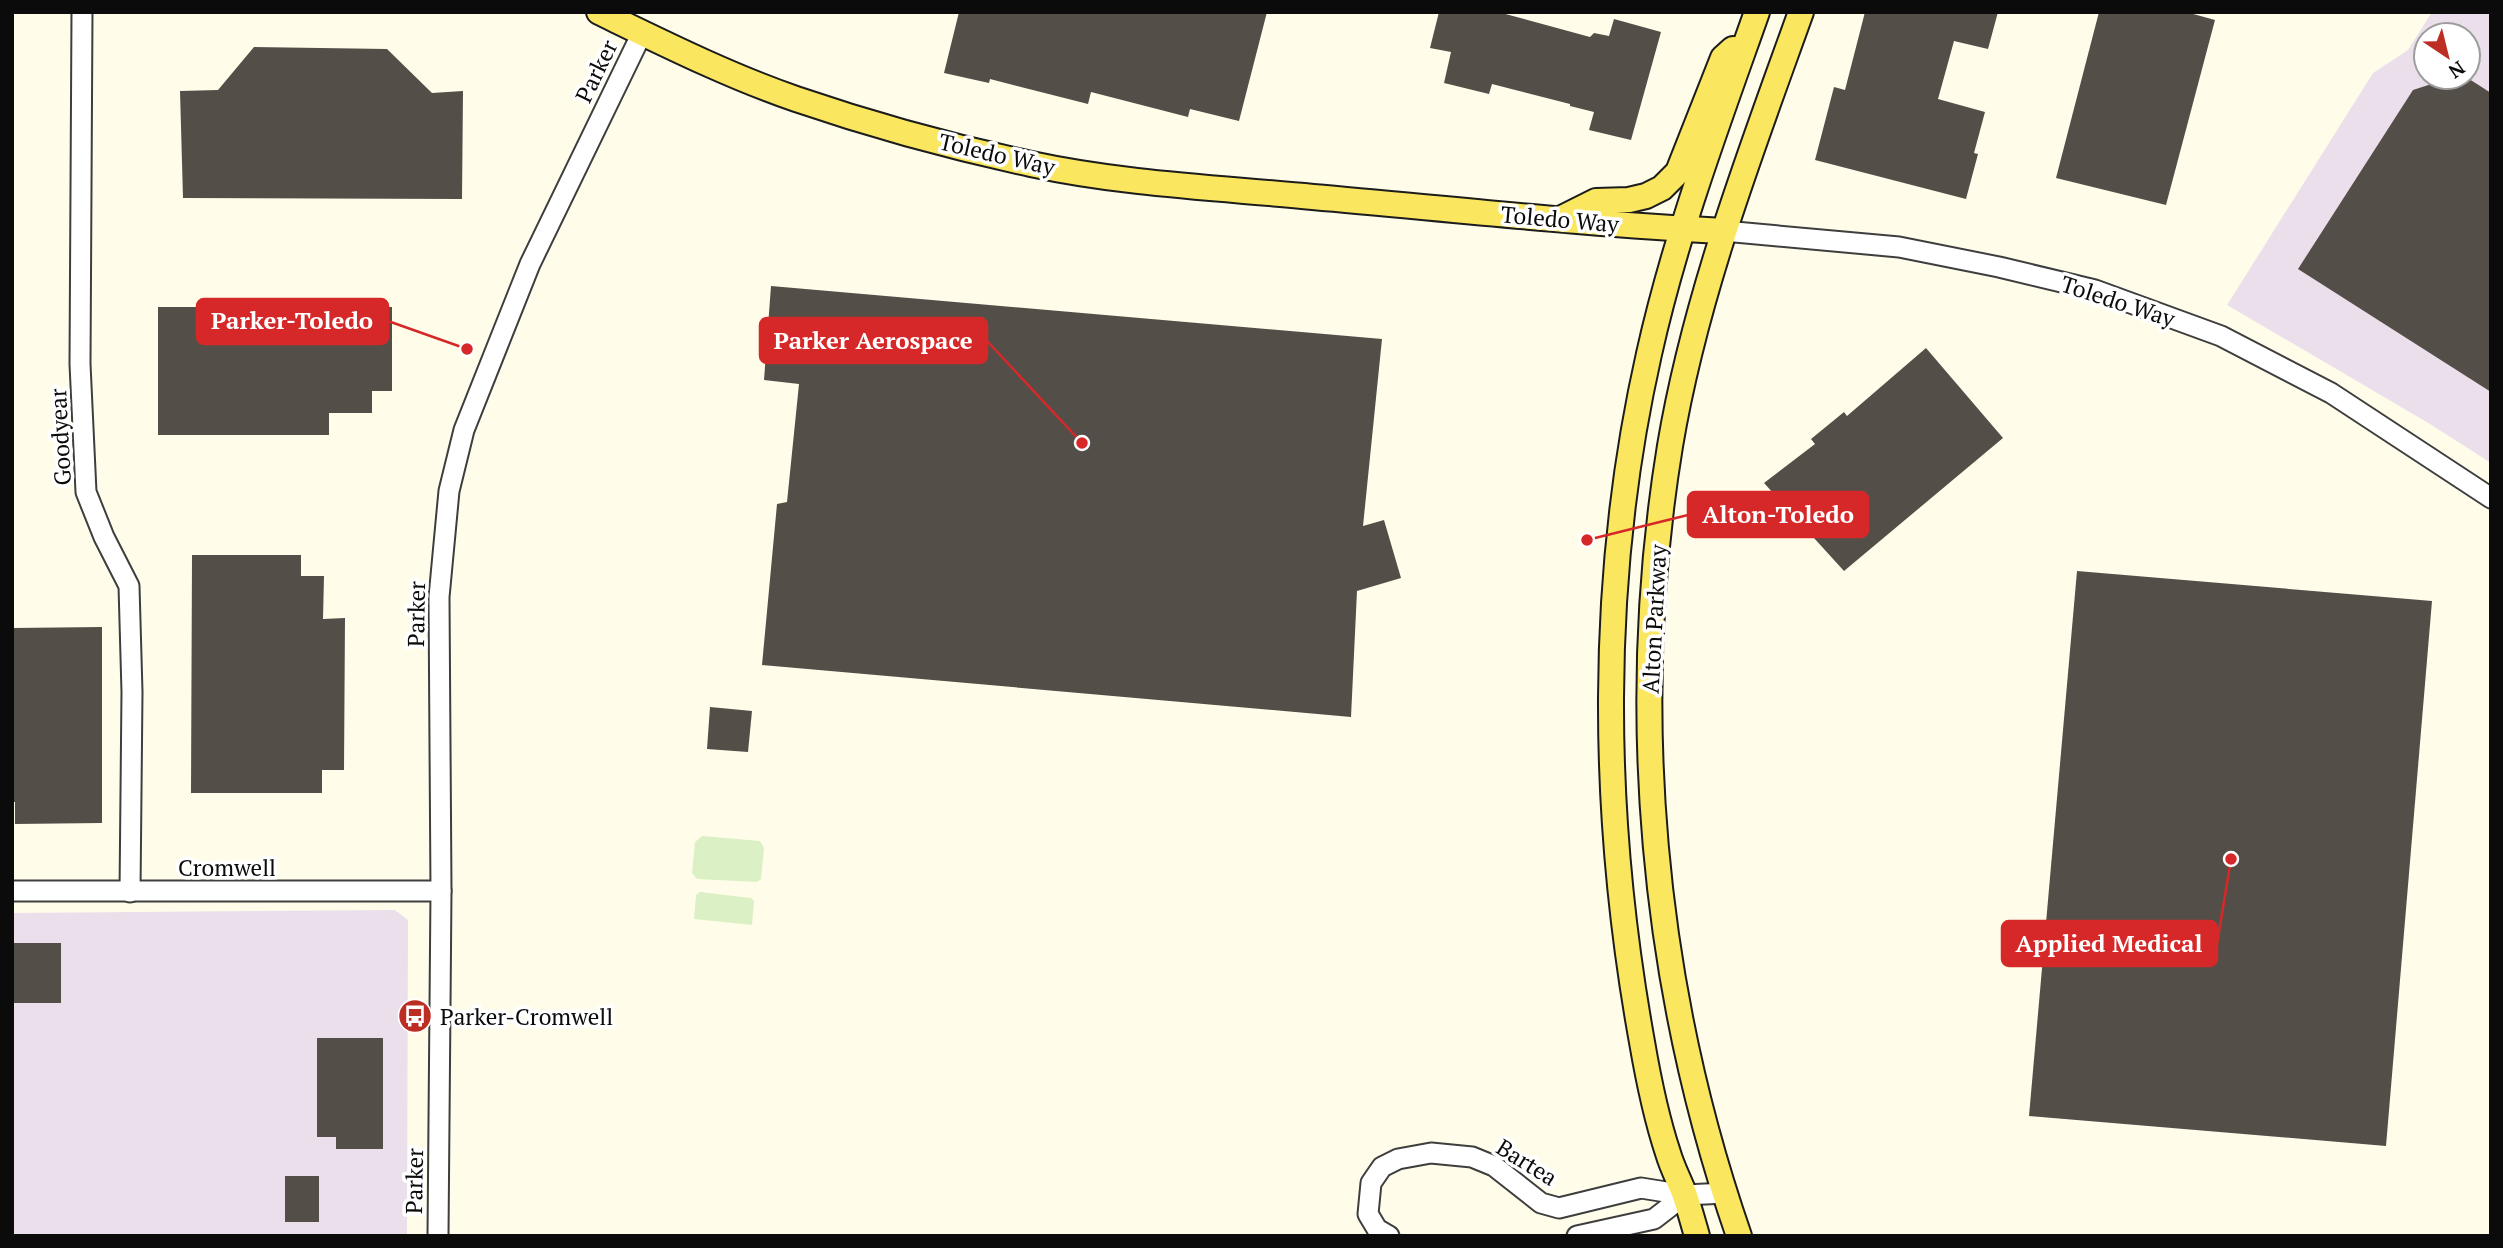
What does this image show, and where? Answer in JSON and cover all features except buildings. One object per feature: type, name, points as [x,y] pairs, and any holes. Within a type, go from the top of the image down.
[{"type":"main road","name":"Toledo Way","points":[[599,12],[795,99],[910,134],[1031,164],[1079,173],[1160,182],[1561,219],[1724,231]]},
{"type":"main road","name":"Alton Parkway","points":[[1739,1236],[1712,1152],[1696,1087],[1667,940],[1656,843],[1650,707],[1657,556],[1670,446],[1694,339],[1724,231],[1801,12]]},
{"type":"main road","name":"Alton Parkway","points":[[1697,1236],[1685,1195],[1667,1152],[1642,1044],[1628,955],[1611,769],[1610,692],[1616,560],[1636,417],[1649,353],[1692,192],[1753,23]]},
{"type":"main road","points":[[1561,219],[1596,201],[1629,200],[1646,196],[1662,188],[1678,172],[1723,58],[1753,23]]},
{"type":"street","name":"Goodyear","points":[[82,12],[80,364],[86,492],[104,537],[129,586],[132,680],[130,892]]},
{"type":"street","name":"Parker","points":[[438,1236],[441,891],[439,597],[449,491],[464,430],[530,264],[642,33]]},
{"type":"street","name":"Toledo Way","points":[[1724,231],[1899,247],[2095,290],[2221,336],[2331,393],[2491,498]]},
{"type":"street","name":"Cromwell","points":[[12,891],[441,891]]},
{"type":"street","name":"Bartea","points":[[1389,1236],[1377,1229],[1368,1214],[1371,1184],[1382,1167],[1398,1159],[1431,1153],[1472,1157],[1494,1166],[1541,1203],[1559,1208],[1641,1188],[1685,1195],[1726,1193]]},
{"type":"street","points":[[1577,1236],[1654,1219],[1685,1195]]},
{"type":"shaded area","points":[[2432,12],[2491,12],[2491,463],[2430,424],[2227,305],[2373,73],[2408,50],[2412,44],[2412,91],[2482,91],[2482,21],[2426,21]]},
{"type":"shaded area","points":[[395,910],[408,920],[407,1236],[12,1236],[12,913]]},
{"type":"green space","points":[[702,836],[760,841],[764,848],[761,879],[757,882],[697,879],[692,873],[695,842]]},
{"type":"green space","points":[[700,892],[751,898],[754,901],[752,925],[694,919],[696,895]]},
{"type":"place","name":"Parker-Toledo","points":[[467,349]]},
{"type":"place","name":"Parker Aerospace","points":[[1082,443]]},
{"type":"place","name":"Alton-Toledo","points":[[1587,540]]},
{"type":"place","name":"Applied Medical","points":[[2231,859]]},
{"type":"place","name":"Parker-Cromwell","points":[[415,1016]]}]
